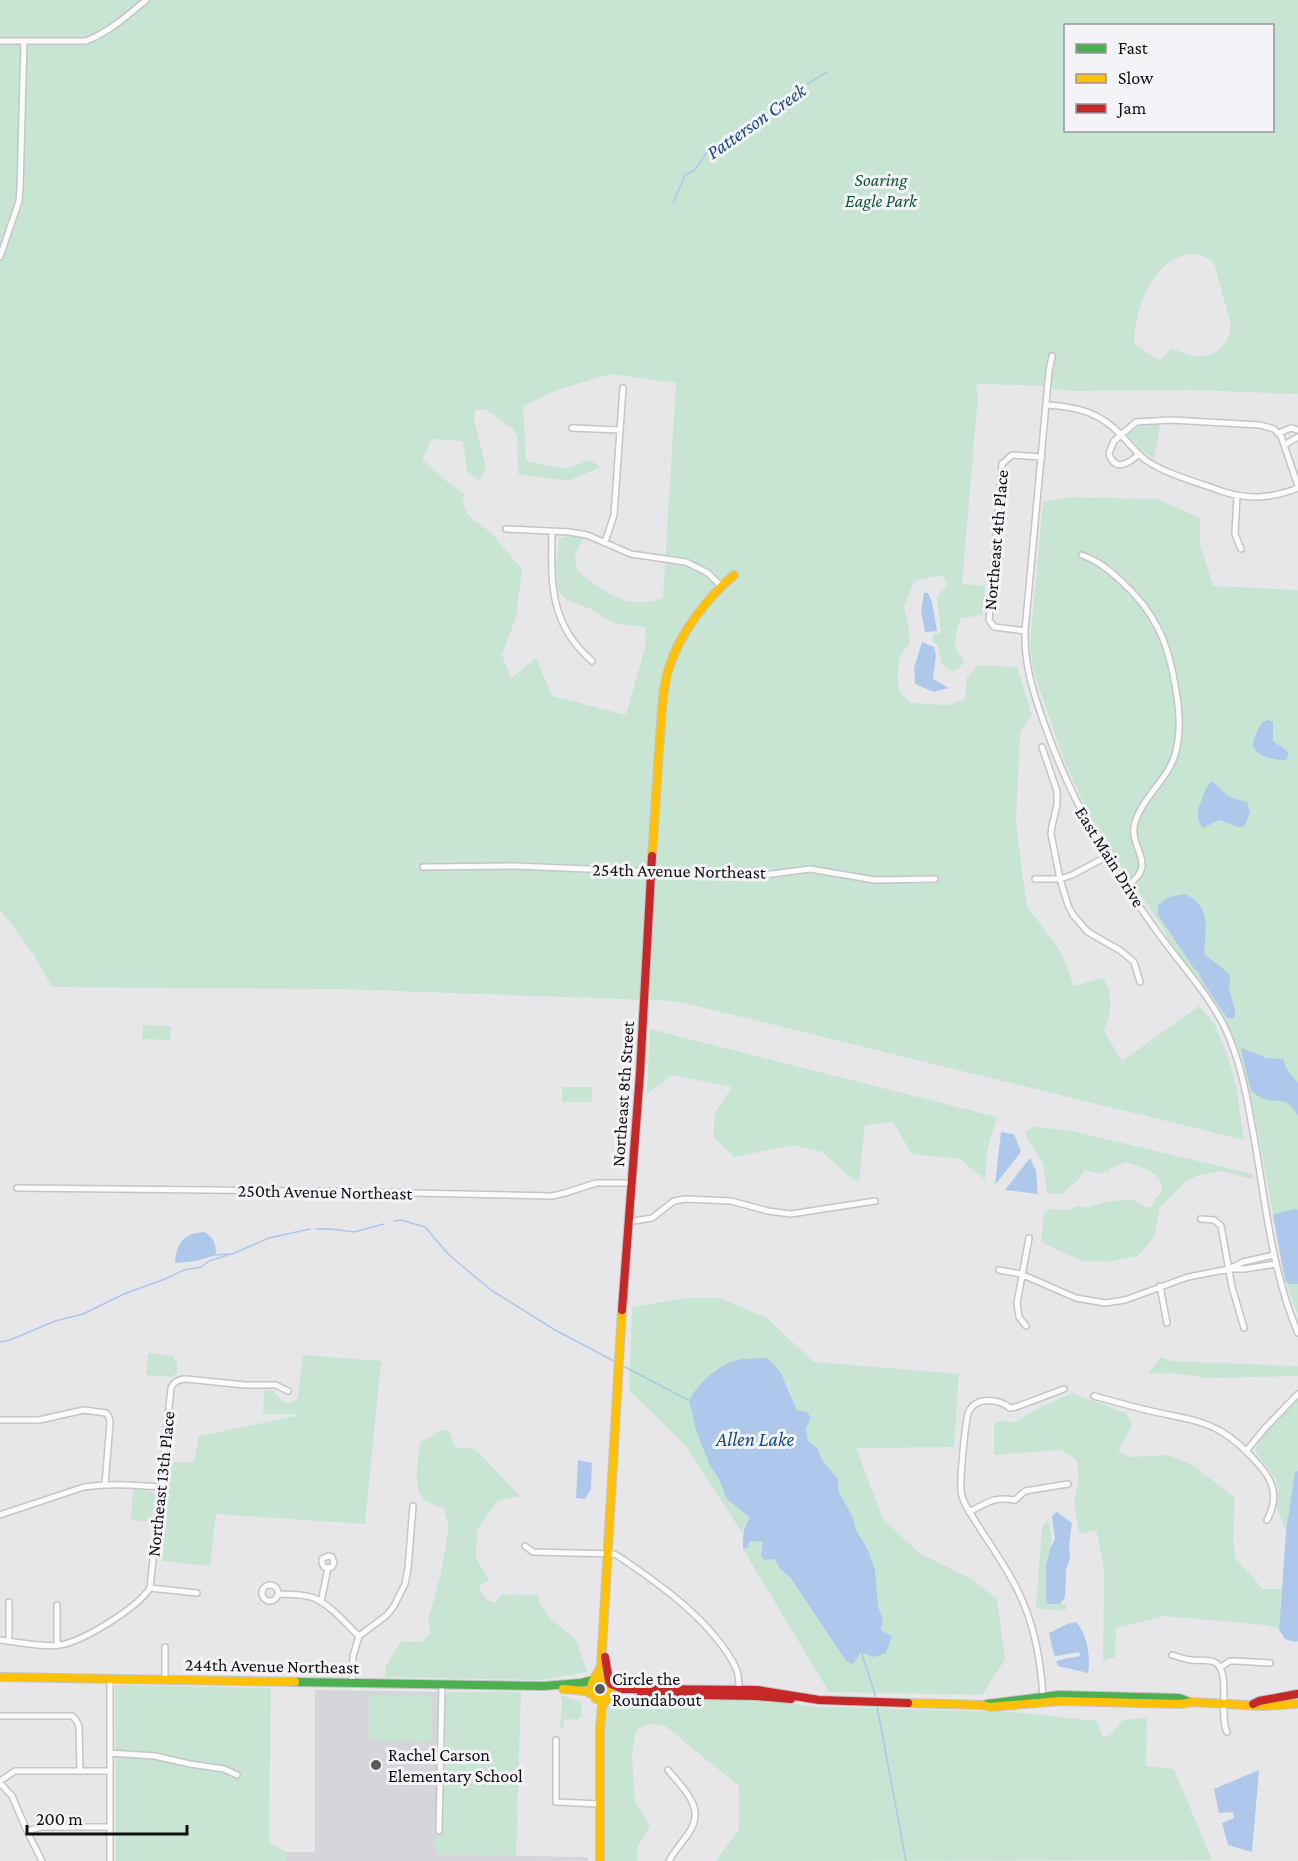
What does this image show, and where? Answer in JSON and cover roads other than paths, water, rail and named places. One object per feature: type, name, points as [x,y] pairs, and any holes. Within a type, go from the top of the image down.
[{"type":"street","points":[[0,41],[86,41],[123,19],[146,0]]},
{"type":"street","points":[[0,256],[19,201],[24,41]]},
{"type":"street","name":"East Main Drive","points":[[1052,356],[1025,631],[1024,650],[1028,676],[1050,742],[1080,811],[1106,857],[1216,1012],[1231,1043],[1243,1078],[1276,1264],[1284,1296],[1298,1333]]},
{"type":"street","points":[[605,542],[614,515],[623,388]]},
{"type":"street","points":[[1047,405],[1076,407],[1092,413],[1121,434],[1138,455],[1159,468],[1237,496],[1269,497],[1298,487],[1279,433],[1269,426],[1260,424],[1171,420],[1136,422],[1121,434],[1114,441],[1109,450],[1111,460],[1118,464],[1129,463],[1138,455]]},
{"type":"street","points":[[572,428],[620,430]]},
{"type":"street","points":[[1279,433],[1291,428],[1298,430]]},
{"type":"street","points":[[1284,445],[1298,437]]},
{"type":"street","name":"Northeast 4th Place","points":[[1025,631],[1000,629],[994,627],[989,620],[1002,464],[1012,455],[1042,457]]},
{"type":"street","points":[[1237,496],[1235,534],[1240,549]]},
{"type":"street","points":[[506,529],[587,535],[641,557],[686,562],[708,573],[721,586]]},
{"type":"street","points":[[552,531],[552,589],[555,603],[562,622],[573,641],[592,661]]},
{"type":"street","points":[[1082,555],[1104,565],[1135,592],[1150,611],[1164,639],[1171,660],[1178,704],[1179,730],[1174,756],[1166,774],[1139,813],[1134,827],[1135,840],[1143,861],[1142,871],[1126,886]]},
{"type":"street","name":"Northeast 8th Street","points":[[594,1680],[600,1673],[603,1638],[663,698],[669,667],[684,635],[701,610],[734,574]]},
{"type":"street","points":[[1042,747],[1057,791],[1058,805],[1052,834],[1060,879],[1068,904],[1073,915],[1088,932],[1134,962],[1140,982]]},
{"type":"street","points":[[1035,879],[1060,879],[1106,857]]},
{"type":"street","name":"254th Avenue Northeast","points":[[423,867],[515,866],[757,876],[810,869],[875,880],[934,879]]},
{"type":"street","name":"250th Avenue Northeast","points":[[17,1188],[552,1196],[597,1183],[631,1183]]},
{"type":"street","points":[[628,1222],[652,1218],[674,1201],[685,1199],[731,1201],[768,1211],[791,1214],[875,1201]]},
{"type":"street","points":[[1201,1220],[1214,1220],[1221,1226],[1244,1328]]},
{"type":"street","points":[[1026,1326],[1017,1310],[1021,1274],[1029,1238]]},
{"type":"street","points":[[1229,1269],[1243,1262],[1275,1255]]},
{"type":"street","points":[[999,1270],[1021,1274],[1076,1298],[1105,1303],[1125,1300],[1188,1277],[1229,1269],[1276,1264]]},
{"type":"street","points":[[1160,1286],[1167,1323]]},
{"type":"street","name":"Northeast 13th Place","points":[[150,1588],[171,1388],[176,1381],[186,1378],[224,1383],[276,1385],[288,1391]]},
{"type":"street","points":[[1043,1700],[1040,1655],[1026,1609],[1018,1589],[969,1512],[961,1490],[969,1410],[978,1403],[992,1400],[1010,1408],[1016,1407],[1064,1389]]},
{"type":"street","points":[[1247,1450],[1298,1394]]},
{"type":"street","points":[[1094,1395],[1121,1404],[1203,1422],[1224,1433],[1247,1450],[1265,1471],[1273,1487],[1274,1505],[1268,1520]]},
{"type":"street","points":[[0,1420],[39,1420],[84,1410],[106,1413],[110,1423],[105,1484]]},
{"type":"street","points":[[0,1515],[84,1487],[105,1484],[160,1487]]},
{"type":"street","points":[[969,1512],[994,1499],[1015,1500],[1025,1491],[1068,1484]]},
{"type":"street","points":[[352,1682],[353,1656],[359,1636],[387,1615],[405,1584],[413,1506]]},
{"type":"street","points":[[525,1546],[532,1552],[614,1554],[628,1562],[688,1609],[722,1647],[737,1670],[739,1693]]},
{"type":"street","points":[[321,1602],[328,1568]]},
{"type":"street","points":[[0,1640],[57,1645],[81,1639],[138,1602],[150,1588],[197,1593]]},
{"type":"street","points":[[278,1594],[313,1597],[359,1636]]},
{"type":"street","points":[[9,1602],[9,1641]]},
{"type":"street","points":[[57,1605],[57,1645]]},
{"type":"street","name":"Northeast 8th Street","points":[[603,1638],[610,1683]]},
{"type":"street","points":[[165,1647],[165,1679]]},
{"type":"street","points":[[1172,1656],[1212,1661],[1221,1667],[1223,1723],[1227,1732]]},
{"type":"street","points":[[1221,1667],[1230,1661],[1270,1663]]},
{"type":"street","name":"244th Avenue Northeast","points":[[0,1677],[544,1686],[580,1684],[594,1680]]},
{"type":"street","points":[[110,1678],[110,1861]]},
{"type":"street","points":[[600,1728],[590,1689],[594,1680],[602,1678],[623,1689],[771,1694],[823,1700],[1002,1707],[1043,1700],[1253,1704],[1297,1693]]},
{"type":"street","points":[[600,1861],[600,1728],[602,1706],[612,1690],[610,1683]]},
{"type":"street","points":[[439,1831],[442,1685]]},
{"type":"street","name":"244th Avenue Northeast","points":[[544,1686],[586,1691],[592,1696]]},
{"type":"street","points":[[592,1696],[599,1700],[632,1694],[739,1693]]},
{"type":"street","points":[[1297,1693],[1295,1699],[1297,1705]]},
{"type":"street","points":[[1253,1704],[1259,1706],[1289,1703],[1297,1705]]},
{"type":"street","points":[[0,1716],[72,1716],[79,1726],[80,1771]]},
{"type":"street","points":[[556,1740],[556,1802],[600,1804]]},
{"type":"street","points":[[110,1753],[155,1756],[224,1769],[237,1775]]},
{"type":"street","points":[[668,1770],[693,1802],[697,1813],[695,1824],[669,1861]]},
{"type":"street","points":[[42,1861],[12,1796],[0,1782],[15,1771],[110,1771]]},
{"type":"street","points":[[27,1831],[41,1827],[110,1827]]},
{"type":"water","points":[[924,593],[928,593],[932,602],[937,631],[925,632],[921,611]]},
{"type":"water","points":[[922,642],[934,647],[936,655],[933,679],[949,688],[934,692],[915,684],[914,668]]},
{"type":"water","points":[[1268,720],[1273,722],[1273,741],[1289,754],[1286,760],[1266,757],[1254,749],[1253,742],[1256,733],[1262,722]]},
{"type":"water","points":[[1212,781],[1230,797],[1247,802],[1250,813],[1244,827],[1219,820],[1203,828],[1199,821],[1198,810],[1206,789]]},
{"type":"water","points":[[1185,894],[1200,906],[1204,913],[1206,928],[1204,954],[1230,977],[1229,989],[1235,1010],[1235,1016],[1232,1019],[1227,1018],[1158,915],[1158,905],[1169,897]]},
{"type":"water","points":[[1242,1048],[1266,1058],[1283,1059],[1286,1068],[1298,1083],[1298,1116],[1287,1103],[1261,1098],[1251,1091]]},
{"type":"water","points":[[1001,1132],[1014,1134],[1021,1152],[995,1185]]},
{"type":"water","points":[[1030,1158],[1036,1171],[1038,1194],[1005,1190]]},
{"type":"water","points":[[1298,1210],[1298,1284],[1289,1284],[1285,1280],[1273,1215]]},
{"type":"water","points":[[204,1232],[214,1241],[216,1255],[196,1261],[175,1263],[177,1250],[182,1240]]},
{"type":"water","name":"Allen Lake","points":[[767,1357],[781,1373],[797,1410],[807,1412],[811,1418],[806,1428],[808,1441],[818,1449],[822,1460],[838,1479],[839,1493],[868,1550],[875,1570],[878,1606],[883,1620],[881,1630],[892,1636],[886,1653],[874,1657],[861,1652],[853,1664],[846,1661],[790,1577],[780,1569],[774,1559],[764,1560],[761,1555],[763,1542],[750,1541],[748,1548],[743,1549],[744,1529],[750,1518],[727,1499],[719,1479],[710,1466],[696,1430],[689,1400],[708,1377],[726,1364],[737,1360]]},
{"type":"water","points":[[578,1460],[592,1463],[591,1489],[585,1499],[576,1498]]},
{"type":"water","points":[[1298,1471],[1298,1641],[1295,1642],[1285,1639],[1279,1629],[1286,1532],[1295,1472]]},
{"type":"water","points":[[1057,1512],[1072,1523],[1070,1559],[1066,1570],[1065,1597],[1060,1604],[1048,1604],[1046,1565],[1055,1539],[1052,1516]]},
{"type":"water","points":[[1076,1622],[1083,1632],[1087,1646],[1088,1673],[1058,1666],[1056,1662],[1080,1656],[1079,1652],[1054,1655],[1049,1633]]},
{"type":"water","points":[[1259,1770],[1252,1852],[1228,1845],[1222,1823],[1234,1818],[1233,1812],[1219,1813],[1214,1789]]},
{"type":"waterway","name":"Patterson Creek","points":[[673,204],[685,175],[695,170],[707,152],[735,142],[785,98],[827,72]]},
{"type":"waterway","points":[[394,1221],[401,1220],[425,1227],[449,1255],[491,1290],[555,1330],[614,1361]]},
{"type":"waterway","points":[[316,1229],[354,1232],[384,1224]]},
{"type":"waterway","points":[[232,1254],[269,1238],[310,1229]]},
{"type":"waterway","points":[[216,1255],[227,1254]]},
{"type":"waterway","points":[[0,1342],[55,1321],[83,1314],[124,1294],[231,1254]]},
{"type":"waterway","points":[[625,1367],[688,1400]]},
{"type":"waterway","points":[[861,1651],[876,1698]]},
{"type":"waterway","points":[[877,1706],[906,1861]]},
{"type":"place","name":"Circle the Roundabout","points":[[600,1689]]},
{"type":"place","name":"Rachel Carson Elementary School","points":[[376,1765]]},
{"type":"park label","name":"Soaring Eagle Park","points":[[881,190]]}]
